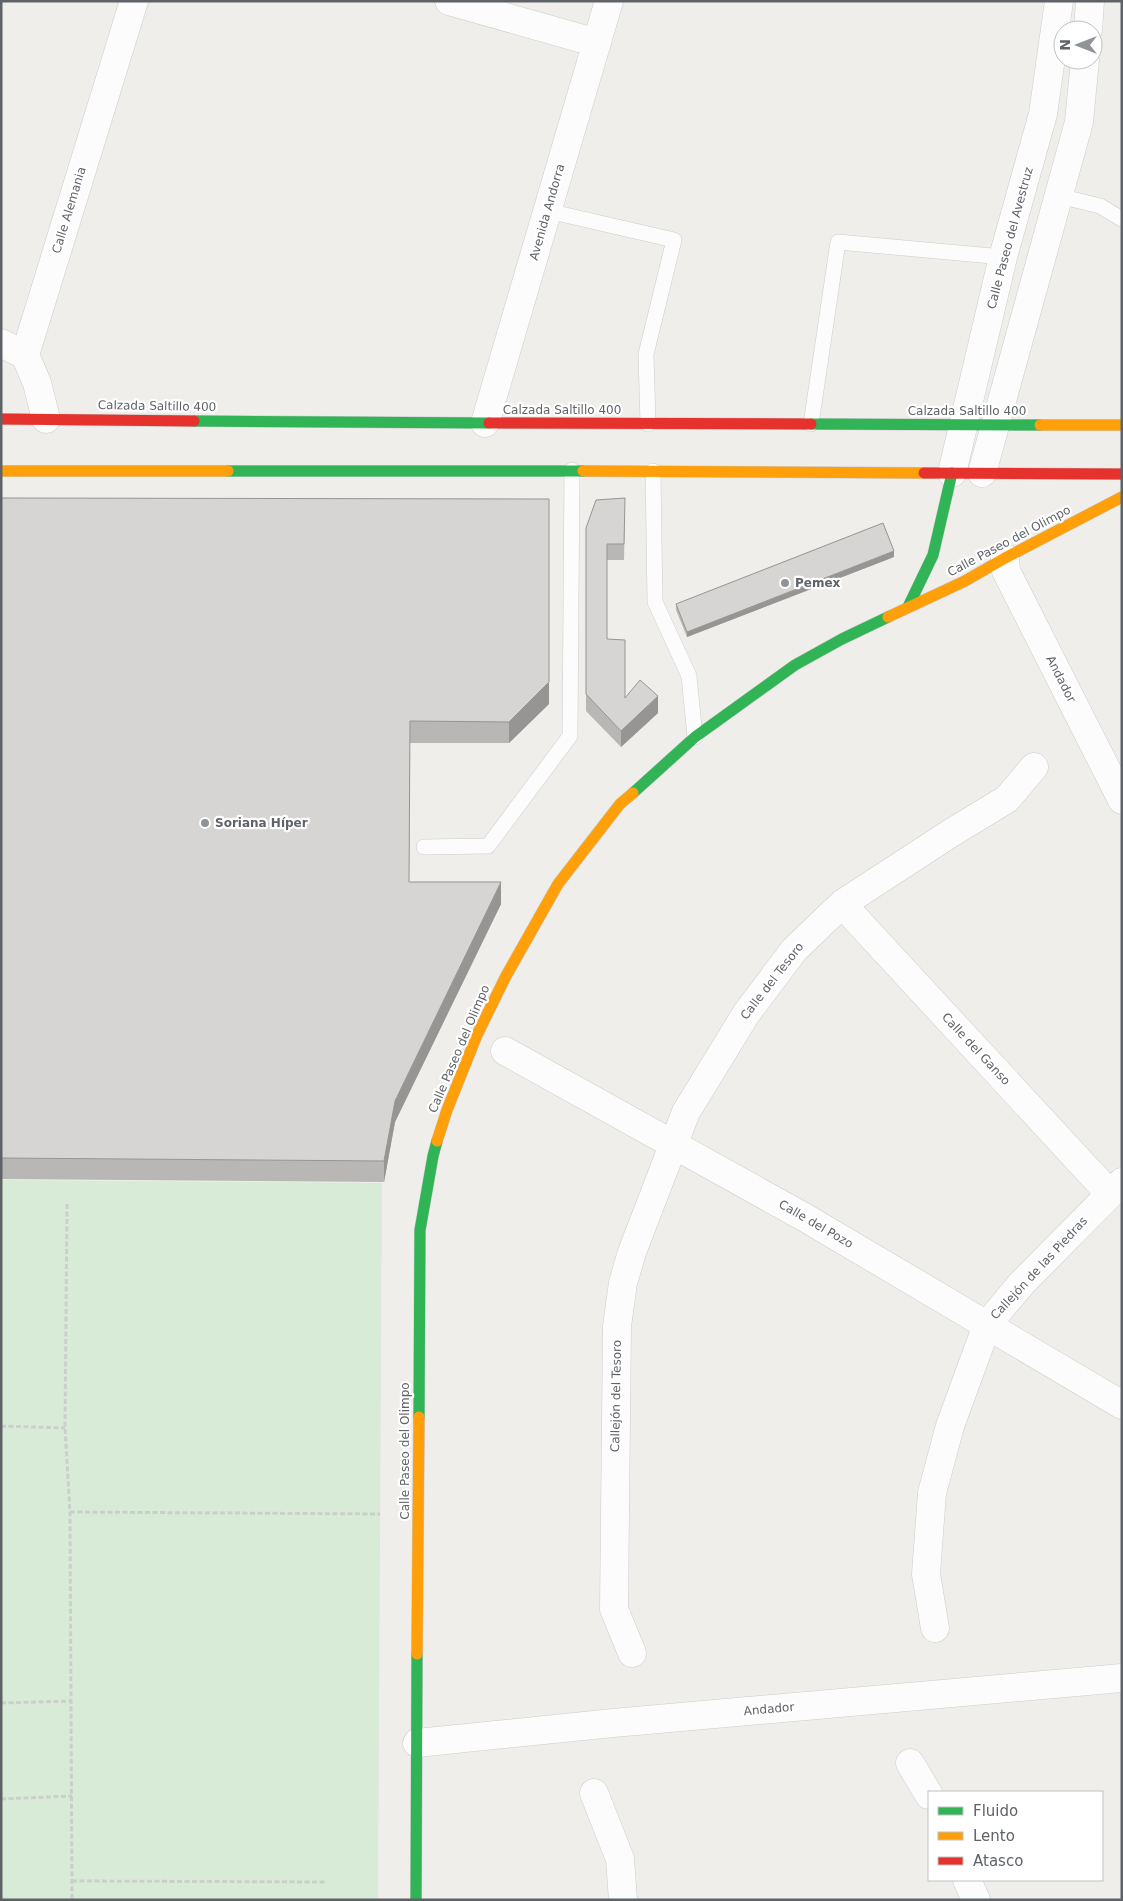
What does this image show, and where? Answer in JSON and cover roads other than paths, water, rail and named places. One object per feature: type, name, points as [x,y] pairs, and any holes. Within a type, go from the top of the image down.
[{"type":"main road","name":"Calzada Saltillo 400","points":[[1,419],[996,426],[1122,425]]},
{"type":"main road","points":[[1,471],[572,470],[1122,474]]},
{"type":"main road","name":"Calle Paseo del Olimpo","points":[[908,607],[933,555],[952,472]]},
{"type":"main road","name":"Calle Paseo del Olimpo","points":[[416,1900],[420,1230],[433,1156],[446,1110],[477,1035],[506,976],[558,884],[620,804],[695,737],[796,665],[842,639],[965,581],[1122,497]]},
{"type":"street","name":"Calle Alemania","points":[[46,419],[37,384],[13,349],[134,1]]},
{"type":"street","points":[[449,1],[597,43]]},
{"type":"street","name":"Avenida Andorra","points":[[485,423],[609,1]]},
{"type":"street","name":"Calle Paseo del Avestruz","points":[[952,472],[1003,257],[1043,114],[1059,1]]},
{"type":"street","points":[[1089,20],[1090,1]]},
{"type":"street","points":[[982,473],[1079,122],[1084,70]]},
{"type":"street","name":"Andador","points":[[1005,558],[1006,571],[1122,800]]},
{"type":"street","name":"Calle del Tesoro","points":[[674,1145],[686,1112],[746,1014],[794,950],[842,904],[950,832],[1008,799],[1034,767]]},
{"type":"street","name":"Calle del Ganso","points":[[842,904],[1115,1188]]},
{"type":"street","name":"Calle del Pozo","points":[[505,1051],[804,1217],[1122,1405]]},
{"type":"street","name":"Callejón del Tesoro","points":[[632,1653],[614,1609],[617,1326],[623,1284],[632,1252],[674,1145]]},
{"type":"street","name":"Callejón de las Piedras","points":[[936,1628],[926,1574],[932,1493],[950,1426],[987,1325],[1020,1284],[1115,1188]]},
{"type":"street","name":"Andador","points":[[417,1743],[613,1722],[1122,1678]]},
{"type":"street","points":[[910,1763],[928,1793]]},
{"type":"street","points":[[594,1793],[620,1859],[623,1900]]},
{"type":"street","points":[[967,1881],[976,1900]]},
{"type":"lane","points":[[1059,196],[1100,206],[1122,219]]},
{"type":"lane","points":[[548,211],[674,240],[646,354],[648,424]]},
{"type":"lane","points":[[811,424],[838,242],[1003,257]]},
{"type":"lane","points":[[424,847],[488,846],[570,736],[572,470]]},
{"type":"lane","points":[[653,471],[656,602],[689,676],[695,737]]},
{"type":"place","name":"Pemex","points":[[785,583]]},
{"type":"place","name":"Soriana Híper","points":[[205,823]]}]
